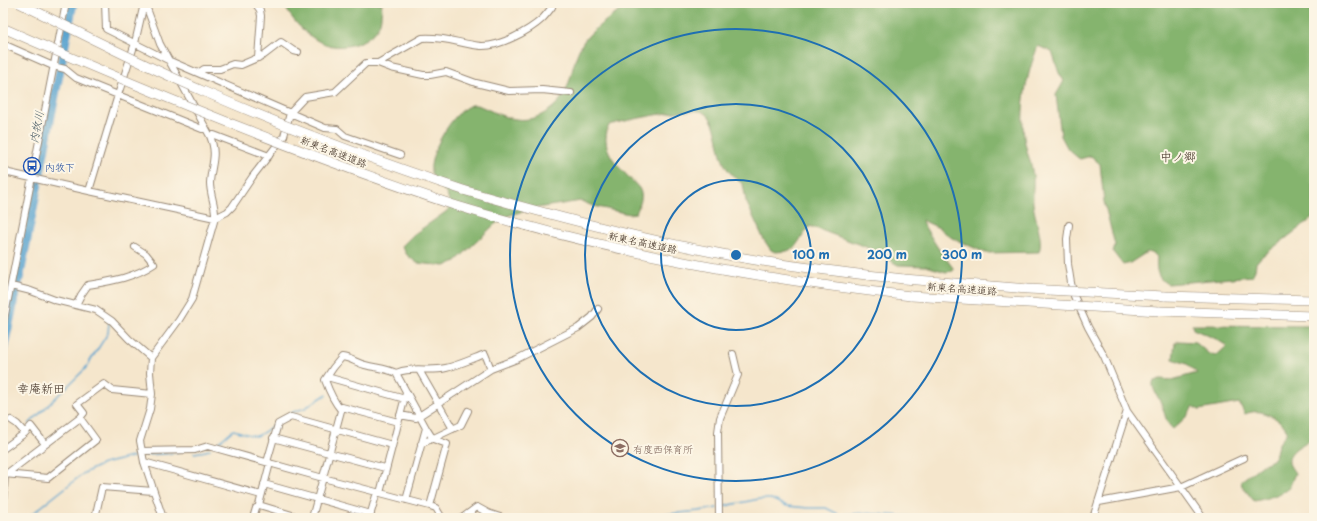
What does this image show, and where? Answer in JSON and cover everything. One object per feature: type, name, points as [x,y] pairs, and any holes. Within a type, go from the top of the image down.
[{"type":"highway","name":"新東名高速道路","points":[[19,3],[137,61],[270,120],[343,148],[463,190],[572,220],[712,252],[787,265],[904,279],[1028,289],[1164,296],[1314,300]]},
{"type":"highway","name":"新東名高速道路","points":[[3,28],[142,88],[329,162],[491,217],[634,253],[786,280],[911,296],[1159,310],[1314,316]]},
{"type":"street","points":[[3,325],[12,286],[66,3]]},
{"type":"street","points":[[105,3],[106,29],[170,61],[290,113],[325,128],[337,129],[345,136],[400,155]]},
{"type":"street","points":[[255,3],[260,10],[261,16],[258,58]]},
{"type":"street","points":[[89,191],[135,43],[143,8],[147,4],[160,44],[210,136],[215,153],[210,184],[216,211],[216,218],[192,299],[179,320],[151,358],[150,373],[152,394],[150,409],[140,441],[152,490],[163,518]]},
{"type":"street","points":[[378,63],[422,38],[440,38],[480,46],[489,46],[508,39],[530,28],[542,19],[552,7]]},
{"type":"street","points":[[198,73],[204,69],[220,68],[233,64],[241,66],[272,50],[281,42],[298,52]]},
{"type":"street","points":[[3,44],[54,66],[66,68],[76,78],[202,129],[206,129]]},
{"type":"street","points":[[3,169],[9,173],[216,218],[227,212],[232,206],[284,136],[290,113],[305,97],[335,92],[366,63],[378,63],[390,68],[423,75],[446,72],[476,83],[509,91],[542,90],[571,93]]},
{"type":"street","points":[[210,136],[214,134],[268,156]]},
{"type":"street","points":[[1069,226],[1067,239],[1068,264],[1074,296],[1095,341],[1104,356],[1127,411],[1203,518]]},
{"type":"street","points":[[76,306],[88,285],[123,279],[143,272],[154,264],[146,254],[135,247]]},
{"type":"street","points":[[12,286],[76,306],[96,310],[104,315],[151,358]]},
{"type":"street","points":[[312,518],[342,407],[399,418],[416,418],[491,369],[517,359],[578,328],[592,317],[598,309]]},
{"type":"street","points":[[396,373],[403,370],[446,369],[485,354],[491,369]]},
{"type":"street","points":[[719,518],[718,432],[720,418],[738,375],[733,354]]},
{"type":"street","points":[[341,410],[330,393],[325,380],[342,357],[348,357],[364,365],[389,369],[396,373],[405,396],[420,416],[433,439],[447,444],[430,506]]},
{"type":"street","points":[[419,370],[453,430]]},
{"type":"street","points":[[327,377],[405,396]]},
{"type":"street","points":[[4,474],[80,418],[84,413],[77,404],[104,384],[112,390],[152,394]]},
{"type":"street","points":[[264,484],[318,499],[370,516],[379,492],[405,396]]},
{"type":"street","points":[[421,444],[461,425],[468,411]]},
{"type":"street","points":[[1093,518],[1127,411]]},
{"type":"street","points":[[302,518],[259,505],[273,438],[278,424],[291,417],[392,445]]},
{"type":"street","points":[[4,474],[48,478],[96,440],[80,418]]},
{"type":"street","points":[[11,420],[25,433]]},
{"type":"street","points":[[3,449],[25,433],[31,426],[45,444]]},
{"type":"street","points":[[406,500],[426,428]]},
{"type":"street","points":[[273,438],[385,468]]},
{"type":"street","points":[[142,451],[195,450],[208,446],[430,506],[436,508],[442,518]]},
{"type":"street","points":[[1098,502],[1181,487],[1244,458]]},
{"type":"street","points":[[144,462],[261,495]]},
{"type":"street","points":[[3,502],[4,474]]},
{"type":"street","points":[[95,518],[102,486],[152,490]]},
{"type":"street","points":[[462,518],[477,507],[488,513],[503,518]]},
{"type":"street","points":[[253,518],[256,508]]},
{"type":"green space","points":[[283,3],[382,3],[380,21],[378,27],[373,33],[367,38],[353,45],[337,46],[322,43],[310,36],[294,21]]},
{"type":"green space","points":[[632,3],[1314,3],[1314,217],[1261,257],[1256,263],[1252,276],[1168,284],[1159,276],[1157,269],[1157,257],[1154,254],[1147,252],[1130,263],[1123,265],[1113,252],[1115,245],[1104,202],[1100,164],[1091,156],[1080,159],[1077,157],[1068,149],[1061,136],[1056,95],[1064,81],[1059,73],[1052,52],[1038,46],[1027,81],[1023,106],[1023,131],[1032,167],[1033,203],[1040,234],[1039,252],[986,253],[952,238],[939,228],[922,220],[938,248],[953,268],[953,271],[946,272],[926,266],[898,265],[866,247],[810,226],[794,248],[787,251],[775,252],[771,250],[764,240],[746,201],[743,184],[732,175],[725,166],[715,129],[709,116],[703,112],[686,111],[628,120],[609,125],[606,135],[606,144],[609,152],[619,167],[639,188],[641,194],[641,200],[636,213],[629,214],[593,206],[581,201],[530,209],[510,215],[495,224],[456,261],[445,266],[417,263],[407,255],[402,246],[413,235],[447,211],[450,206],[448,197],[432,176],[431,164],[438,144],[450,123],[465,108],[472,105],[481,106],[497,114],[521,120],[537,117],[552,108],[565,93],[579,49],[584,41],[600,25]]},
{"type":"green space","points":[[1192,325],[1314,326],[1314,424],[1311,439],[1291,454],[1289,463],[1295,473],[1288,489],[1279,494],[1254,501],[1242,486],[1241,481],[1262,465],[1273,460],[1278,445],[1287,432],[1286,428],[1281,422],[1265,413],[1253,412],[1245,414],[1239,403],[1199,410],[1193,406],[1187,416],[1173,429],[1168,424],[1161,403],[1154,390],[1153,382],[1160,379],[1172,380],[1197,373],[1187,364],[1173,359],[1175,343],[1179,341],[1195,342],[1209,354],[1216,356],[1227,346],[1216,339],[1193,329]]},
{"type":"waterway","name":"内牧川","points":[[3,350],[21,270],[73,3]]},
{"type":"waterway","points":[[29,424],[85,369],[108,333],[109,322]]},
{"type":"waterway","points":[[289,415],[305,408],[327,394]]},
{"type":"waterway","points":[[214,446],[233,430],[256,436],[263,433],[286,417]]},
{"type":"waterway","points":[[3,445],[8,442]]},
{"type":"waterway","points":[[194,453],[210,449]]},
{"type":"waterway","points":[[144,455],[178,453]]},
{"type":"waterway","points":[[27,518],[84,473],[103,464],[140,455]]},
{"type":"waterway","points":[[720,507],[759,499],[771,499],[787,506],[826,508],[840,515],[863,513],[928,518]]},
{"type":"waterway","points":[[629,518],[717,508]]},
{"type":"place","name":"内牧下","points":[[32,166]]},
{"type":"place","name":"有度西保育所","points":[[620,448]]},
{"type":"district","name":"中ノ郷","points":[[1178,156]]},
{"type":"district","name":"幸庵新田","points":[[41,388]]}]
